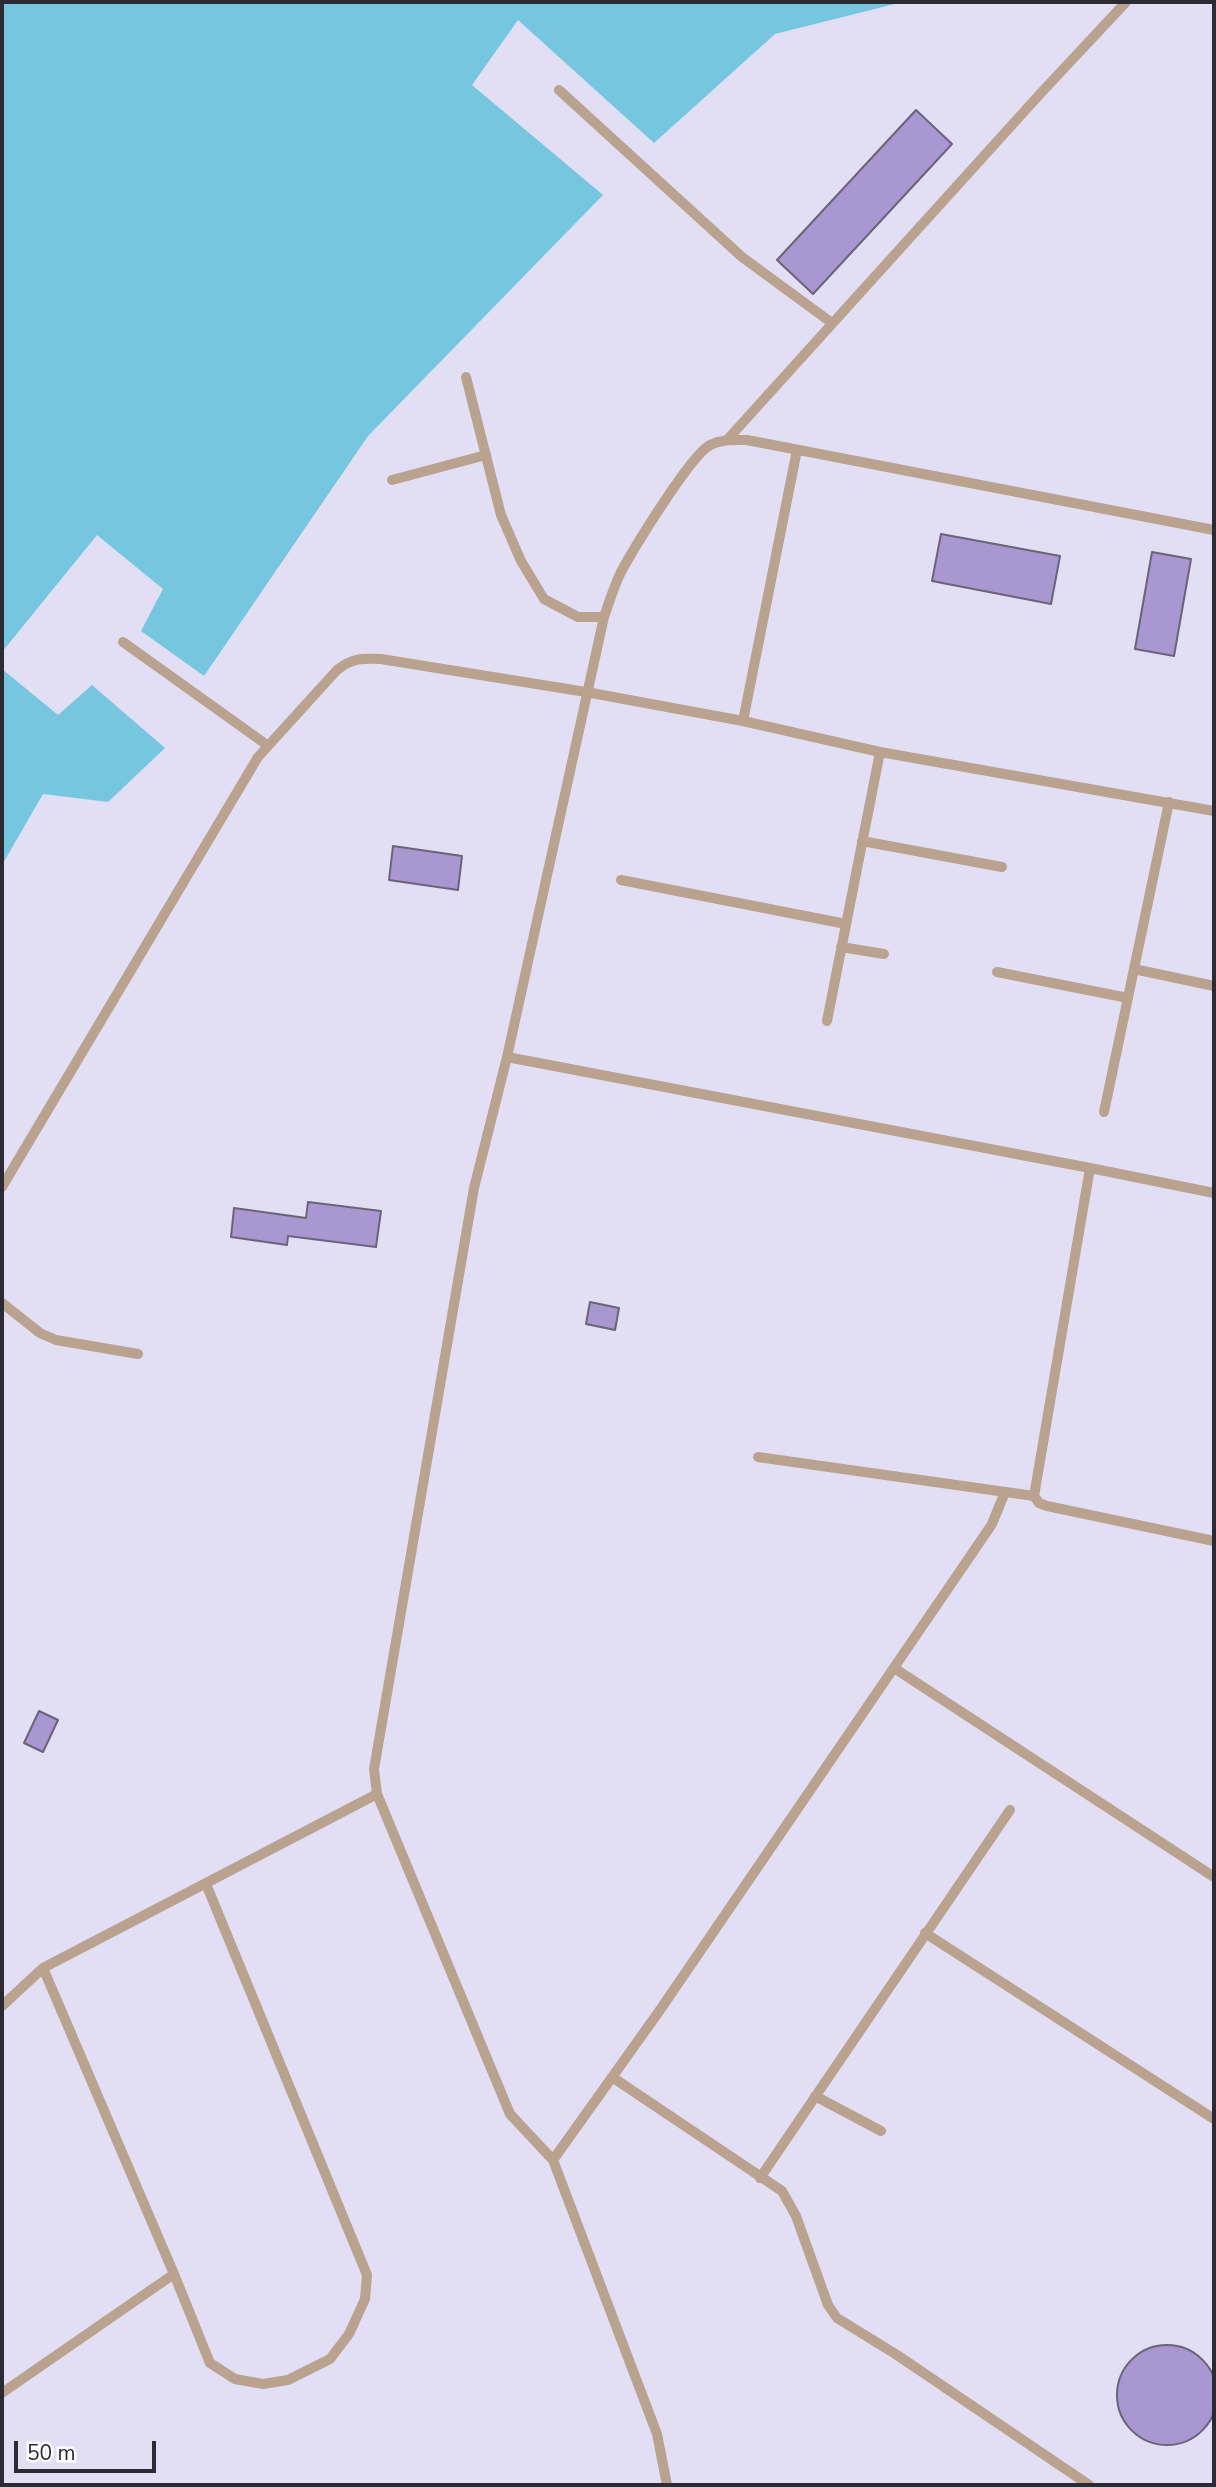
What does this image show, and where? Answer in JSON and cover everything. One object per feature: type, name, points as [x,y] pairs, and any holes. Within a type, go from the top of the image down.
[{"type":"lane","points":[[727,440],[1126,2]]},
{"type":"lane","points":[[559,90],[742,257],[832,323]]},
{"type":"lane","points":[[466,377],[501,515],[521,561],[544,599],[578,617],[604,617]]},
{"type":"lane","points":[[667,2485],[657,2434],[553,2160],[510,2114],[377,1794],[374,1769],[474,1188],[507,1056],[604,617],[620,574],[680,479],[697,455],[710,445],[727,440],[747,440],[1214,530]]},
{"type":"lane","points":[[743,721],[797,450]]},
{"type":"lane","points":[[392,480],[486,455]]},
{"type":"lane","points":[[122,642],[267,745]]},
{"type":"lane","points":[[2,1186],[258,757],[337,670],[349,661],[361,657],[586,692],[743,721],[880,752],[1214,811]]},
{"type":"lane","points":[[827,1021],[880,752]]},
{"type":"lane","points":[[1104,1112],[1169,803]]},
{"type":"lane","points":[[862,841],[1002,867]]},
{"type":"lane","points":[[621,880],[846,924]]},
{"type":"lane","points":[[841,947],[884,954]]},
{"type":"lane","points":[[1134,970],[1214,986]]},
{"type":"lane","points":[[998,972],[1128,998]]},
{"type":"lane","points":[[507,1056],[1214,1193]]},
{"type":"lane","points":[[1090,1168],[1034,1496],[1039,1503],[1046,1506],[1214,1541]]},
{"type":"lane","points":[[2,1303],[40,1333],[56,1340],[138,1354]]},
{"type":"lane","points":[[758,1457],[1034,1496]]},
{"type":"lane","points":[[553,2160],[992,1524],[1005,1492]]},
{"type":"lane","points":[[894,1668],[1214,1877]]},
{"type":"lane","points":[[2,2006],[43,1968],[377,1794]]},
{"type":"lane","points":[[760,2178],[1010,1810]]},
{"type":"lane","points":[[43,1968],[210,2363],[235,2379],[263,2385],[288,2380],[330,2359],[349,2334],[365,2299],[367,2275],[206,1884]]},
{"type":"lane","points":[[925,1933],[1214,2119]]},
{"type":"lane","points":[[612,2077],[782,2192],[796,2216],[828,2305],[837,2318],[897,2355],[1089,2485]]},
{"type":"lane","points":[[815,2096],[881,2131]]},
{"type":"lane","points":[[2,2393],[174,2274]]},
{"type":"water","points":[[2,2],[903,2],[775,34],[654,143],[518,20],[472,85],[603,195],[368,436],[204,676],[141,631],[163,589],[97,535],[2,652]]},
{"type":"water","points":[[2,669],[58,715],[92,685],[165,748],[108,802],[43,794],[2,865]]},
{"type":"building","points":[[916,110],[952,144],[813,294],[777,260]]},
{"type":"building","points":[[941,534],[1060,556],[1051,604],[932,581]]},
{"type":"building","points":[[1152,552],[1191,559],[1174,656],[1135,649]]},
{"type":"building","points":[[393,846],[462,856],[458,890],[389,880]]},
{"type":"building","points":[[308,1202],[381,1211],[376,1247],[288,1236],[287,1245],[231,1237],[234,1208],[306,1218]]},
{"type":"building","points":[[590,1302],[619,1308],[615,1330],[586,1324]]},
{"type":"building","points":[[39,1711],[58,1720],[43,1752],[24,1743]]},
{"type":"building","points":[[1167,2345],[1195,2353],[1209,2367],[1217,2395],[1209,2423],[1195,2437],[1167,2445],[1139,2437],[1125,2423],[1117,2395],[1125,2367],[1139,2353]]}]
